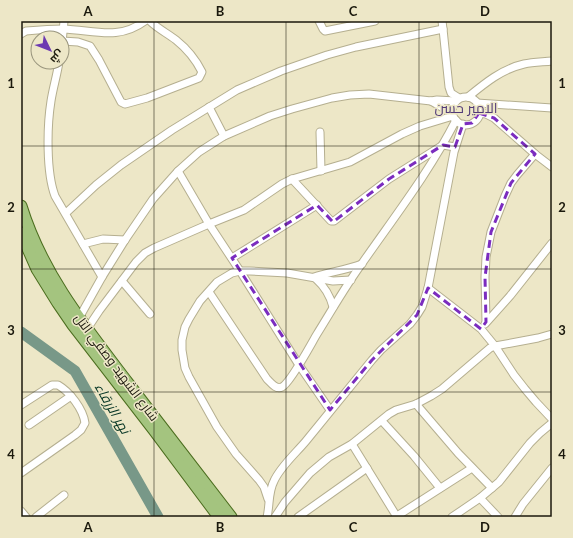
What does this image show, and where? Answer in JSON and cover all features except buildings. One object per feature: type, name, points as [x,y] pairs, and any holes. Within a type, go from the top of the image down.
[{"type":"main road","name":"شارع الشهيد وصفي التل","points":[[21,206],[37,249],[58,287],[86,329],[231,517]]},
{"type":"main road","name":"شارع الشهيد وصفي التل","points":[[21,233],[37,269],[73,325],[219,517]]},
{"type":"street","points":[[63,29],[64,21]]},
{"type":"street","points":[[21,34],[26,31],[63,29],[110,33],[120,32],[130,30],[145,21]]},
{"type":"street","points":[[70,42],[78,42],[90,46],[121,102],[125,104],[147,98],[199,78],[202,72],[195,60],[176,40],[161,31],[150,21]]},
{"type":"street","points":[[319,21],[322,29],[325,31],[375,21]]},
{"type":"street","points":[[442,21],[449,87],[451,93],[458,100]]},
{"type":"street","points":[[66,213],[96,185],[121,165],[172,130],[237,90],[256,81],[327,55],[356,47],[442,29]]},
{"type":"street","points":[[79,318],[125,240],[153,199],[178,171],[199,152],[224,136],[270,116],[332,98],[350,95],[384,95],[431,101],[458,100],[468,97],[502,72],[525,63],[552,60]]},
{"type":"street","points":[[57,70],[49,116],[50,164],[55,196],[102,277]]},
{"type":"street","points":[[431,101],[463,124],[468,124],[475,120],[479,110],[477,103],[468,97]]},
{"type":"street","points":[[209,292],[267,379],[274,386],[279,388],[284,385],[298,365],[333,307],[402,208],[443,145],[454,117],[453,104],[458,100]]},
{"type":"street","points":[[477,103],[552,108]]},
{"type":"street","points":[[209,107],[224,136]]},
{"type":"street","points":[[479,113],[486,114],[494,118],[552,167]]},
{"type":"street","points":[[86,329],[136,262],[154,248],[244,210],[282,184],[292,179],[350,162],[420,126],[454,117]]},
{"type":"street","points":[[267,517],[271,489],[275,478],[376,355],[410,324],[422,307],[428,288],[455,147],[463,124]]},
{"type":"street","points":[[320,132],[321,171]]},
{"type":"street","points":[[292,179],[331,221],[335,220],[389,179],[443,145],[455,147]]},
{"type":"street","points":[[486,322],[486,257],[491,232],[511,183],[535,154]]},
{"type":"street","points":[[178,171],[209,224],[232,258],[298,365],[330,410]]},
{"type":"street","points":[[232,258],[317,205]]},
{"type":"street","points":[[83,244],[103,239],[125,240]]},
{"type":"street","points":[[481,329],[510,296],[552,243]]},
{"type":"street","points":[[314,277],[362,264]]},
{"type":"street","points":[[269,503],[264,487],[232,448],[202,401],[185,368],[182,340],[185,328],[200,301],[217,282],[232,273],[240,271],[287,273],[333,281],[352,280]]},
{"type":"street","points":[[314,277],[327,290],[333,307]]},
{"type":"street","points":[[122,281],[150,314]]},
{"type":"street","points":[[428,288],[481,329],[495,346],[514,375],[552,419]]},
{"type":"street","points":[[275,517],[285,502],[316,468],[329,457],[352,444],[389,414],[396,410],[416,404],[442,389],[460,375],[485,351],[495,346],[552,334]]},
{"type":"street","points":[[21,473],[75,435],[84,427],[85,423],[85,419],[78,406],[71,396],[60,386],[55,385],[47,388],[22,403]]},
{"type":"street","points":[[29,425],[71,396]]},
{"type":"street","points":[[416,404],[458,453],[492,488]]},
{"type":"street","points":[[382,421],[414,456],[440,488]]},
{"type":"street","points":[[452,517],[480,498],[499,482],[532,440],[552,423]]},
{"type":"street","points":[[352,444],[397,517],[472,468]]},
{"type":"street","points":[[298,517],[367,468]]},
{"type":"street","points":[[515,517],[523,504],[552,468]]},
{"type":"street","points":[[36,517],[64,495]]},
{"type":"street","points":[[480,498],[498,517]]},
{"type":"street","points":[[21,511],[26,517]]},
{"type":"highlighted area","points":[[479,113],[494,118],[535,154],[511,183],[491,232],[485,277],[486,322],[481,329],[428,288],[417,315],[372,360],[330,410],[232,258],[317,205],[333,222],[389,179],[443,145],[455,147],[463,124],[472,123]]},
{"type":"waterway","name":"نهر الزرقاء","points":[[21,332],[75,371],[158,517]]},
{"type":"district","name":"الامير حسن","points":[[466,107]]}]
